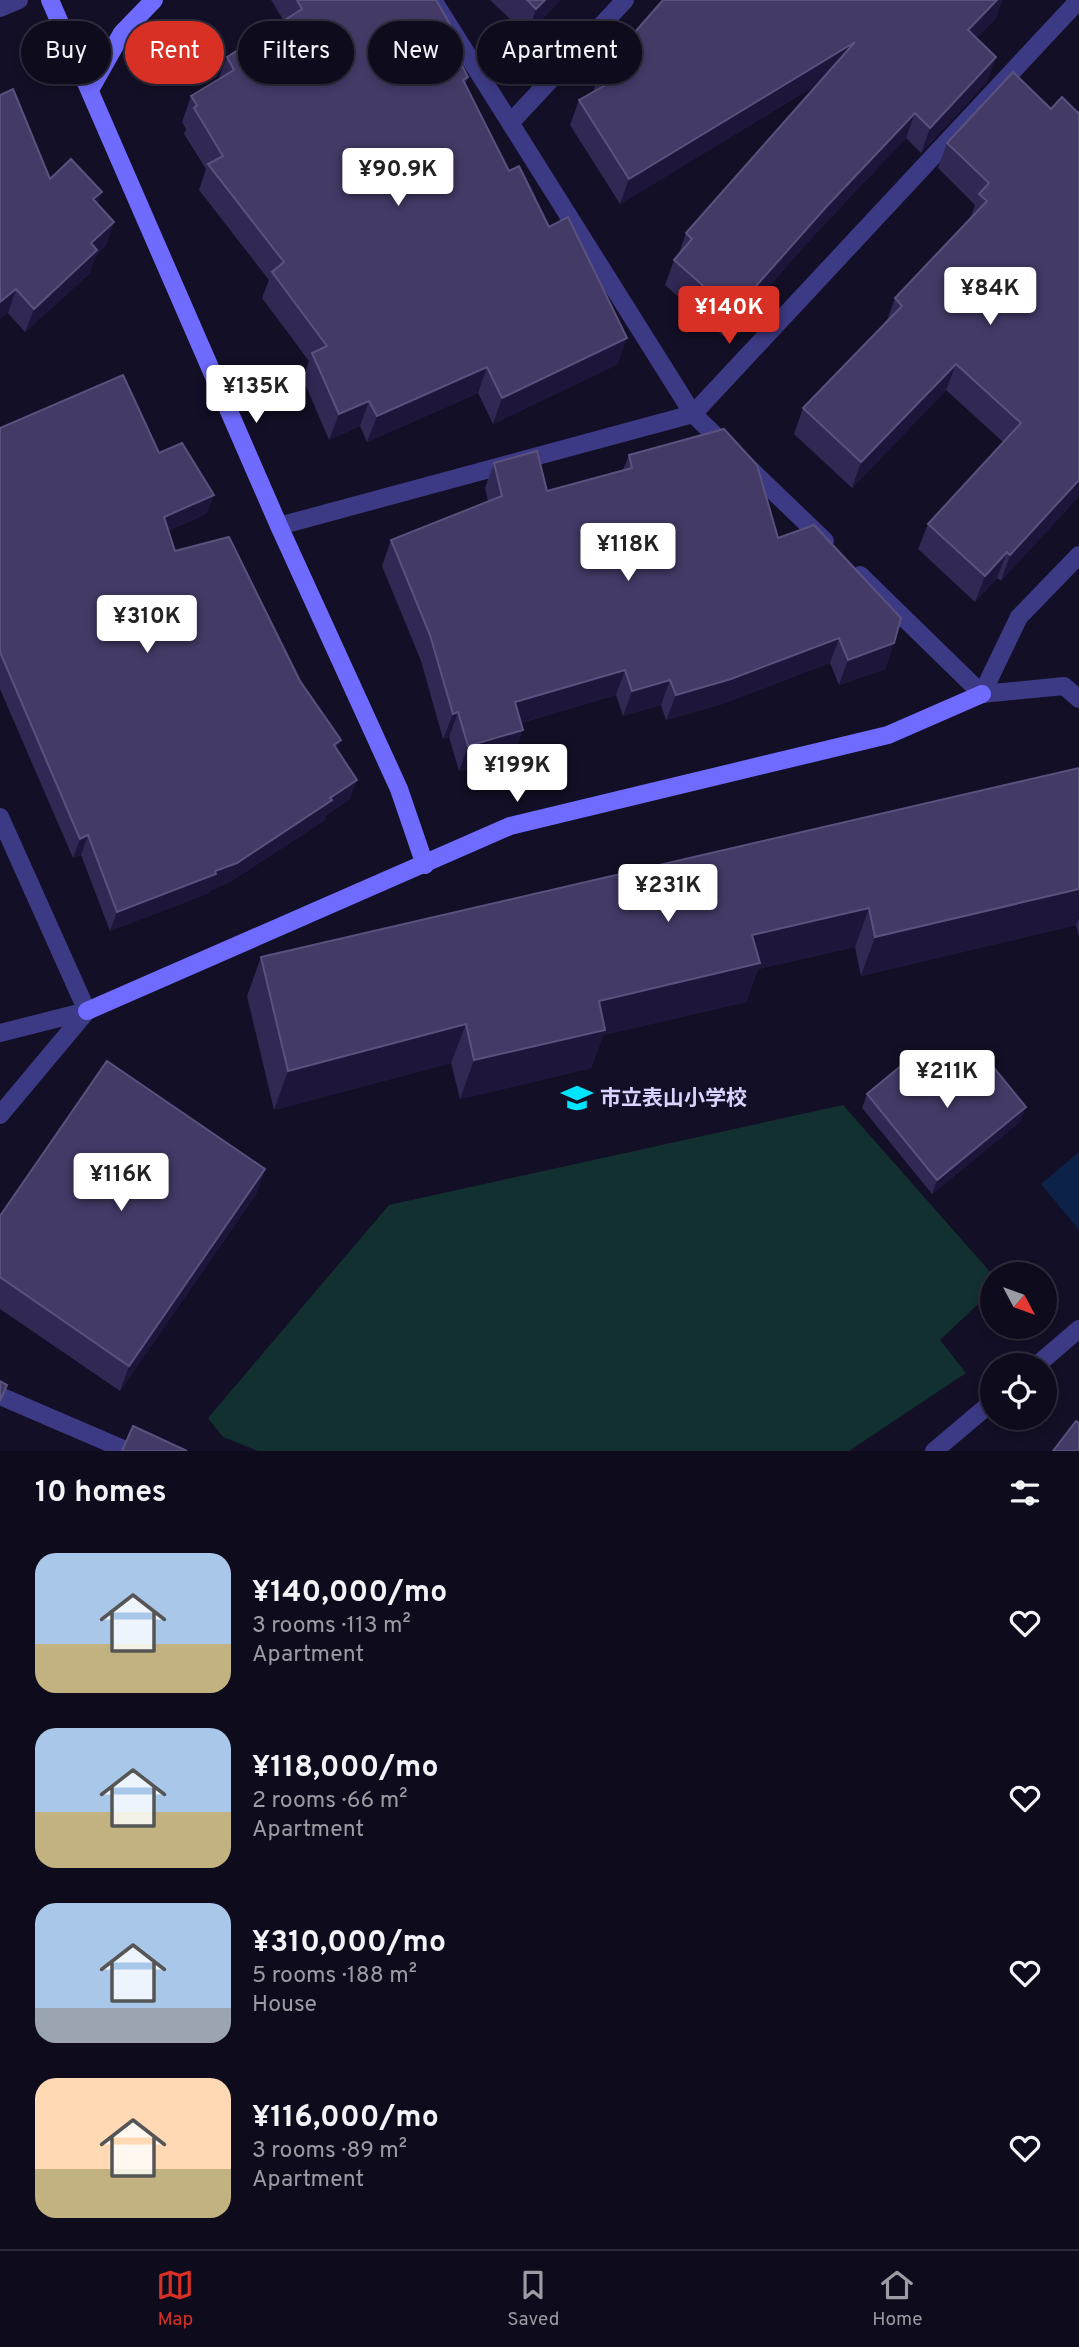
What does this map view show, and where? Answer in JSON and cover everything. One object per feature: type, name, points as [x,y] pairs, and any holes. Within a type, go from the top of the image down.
[{"type":"street","points":[[0,8],[19,0]]},
{"type":"street","points":[[50,0],[91,88],[279,526],[399,789],[425,865]]},
{"type":"street","points":[[91,88],[122,33],[154,0]]},
{"type":"street","points":[[433,0],[512,121],[693,414],[982,694]]},
{"type":"street","points":[[512,121],[625,0]]},
{"type":"street","points":[[279,526],[693,414],[1079,0]]},
{"type":"street","points":[[982,694],[1019,617],[1079,555]]},
{"type":"street","points":[[0,1033],[88,1011],[510,826],[888,735],[982,694],[1064,686],[1079,699]]},
{"type":"street","points":[[0,817],[88,1011]]},
{"type":"street","points":[[0,1115],[88,1011]]},
{"type":"street","points":[[1051,1353],[1079,1329]]},
{"type":"street","points":[[0,1396],[128,1451]]},
{"type":"street","points":[[934,1451],[980,1412]]},
{"type":"green space","points":[[843,1105],[981,1262],[980,1302],[940,1340],[966,1373],[849,1451],[258,1451],[223,1437],[208,1418],[389,1205]]},
{"type":"water","points":[[1079,1152],[1079,1230],[1041,1184]]},
{"type":"building","points":[[297,0],[436,0],[448,21],[368,21],[368,84],[463,84],[463,80],[509,171],[519,166],[549,227],[568,217],[627,338],[502,398],[487,367],[377,416],[369,401],[339,414],[312,353],[327,346],[272,272],[284,262],[208,164],[223,156],[194,108],[197,105],[191,96],[211,84],[224,84],[224,76],[234,70],[227,57],[238,50],[238,84],[354,84],[354,21],[283,21],[302,9]]},
{"type":"building","points":[[527,0],[545,0],[536,9]]},
{"type":"building","points":[[663,0],[997,0],[968,30],[996,57],[930,128],[915,113],[827,206],[733,312],[674,260],[692,239],[686,233],[855,42],[629,179],[579,100],[607,84],[642,84],[642,24]]},
{"type":"building","points":[[463,67],[468,77],[463,80]]},
{"type":"building","points":[[1013,72],[1051,109],[1062,97],[1079,112],[1079,480],[1010,555],[1007,552],[985,576],[928,524],[1021,423],[956,364],[861,462],[803,408],[902,306],[895,298],[987,201],[979,194],[989,183],[947,143]]},
{"type":"building","points":[[13,89],[50,179],[71,159],[102,192],[93,199],[114,222],[91,243],[97,250],[34,309],[16,289],[0,302],[0,95]]},
{"type":"building","points":[[123,375],[159,453],[182,443],[214,495],[164,517],[175,551],[229,537],[300,681],[341,740],[334,745],[357,780],[330,798],[332,800],[237,863],[215,871],[216,874],[117,912],[88,835],[80,839],[0,652],[0,428]]},
{"type":"building","points":[[724,429],[757,465],[778,538],[814,525],[901,618],[894,643],[848,660],[839,638],[731,679],[676,695],[670,680],[632,691],[625,670],[515,702],[523,730],[468,746],[458,712],[453,714],[430,635],[391,540],[502,496],[494,463],[537,451],[547,491],[632,468],[629,455]]},
{"type":"building","points":[[1079,768],[1079,889],[875,937],[869,908],[752,935],[760,963],[599,1001],[605,1030],[474,1060],[466,1024],[288,1071],[261,957]]},
{"type":"building","points":[[981,1052],[1026,1107],[937,1180],[867,1094],[901,1066],[911,1078],[931,1060],[947,1079]]},
{"type":"building","points":[[107,1061],[265,1169],[129,1366],[0,1277],[0,1216]]},
{"type":"building","points":[[0,1381],[7,1385],[0,1401]]},
{"type":"building","points":[[1076,1421],[1079,1423],[1079,1451],[1053,1451]]},
{"type":"building","points":[[133,1426],[187,1451],[122,1451]]},
{"type":"place","name":"市立表山小学校","points":[[577,1098]]}]
